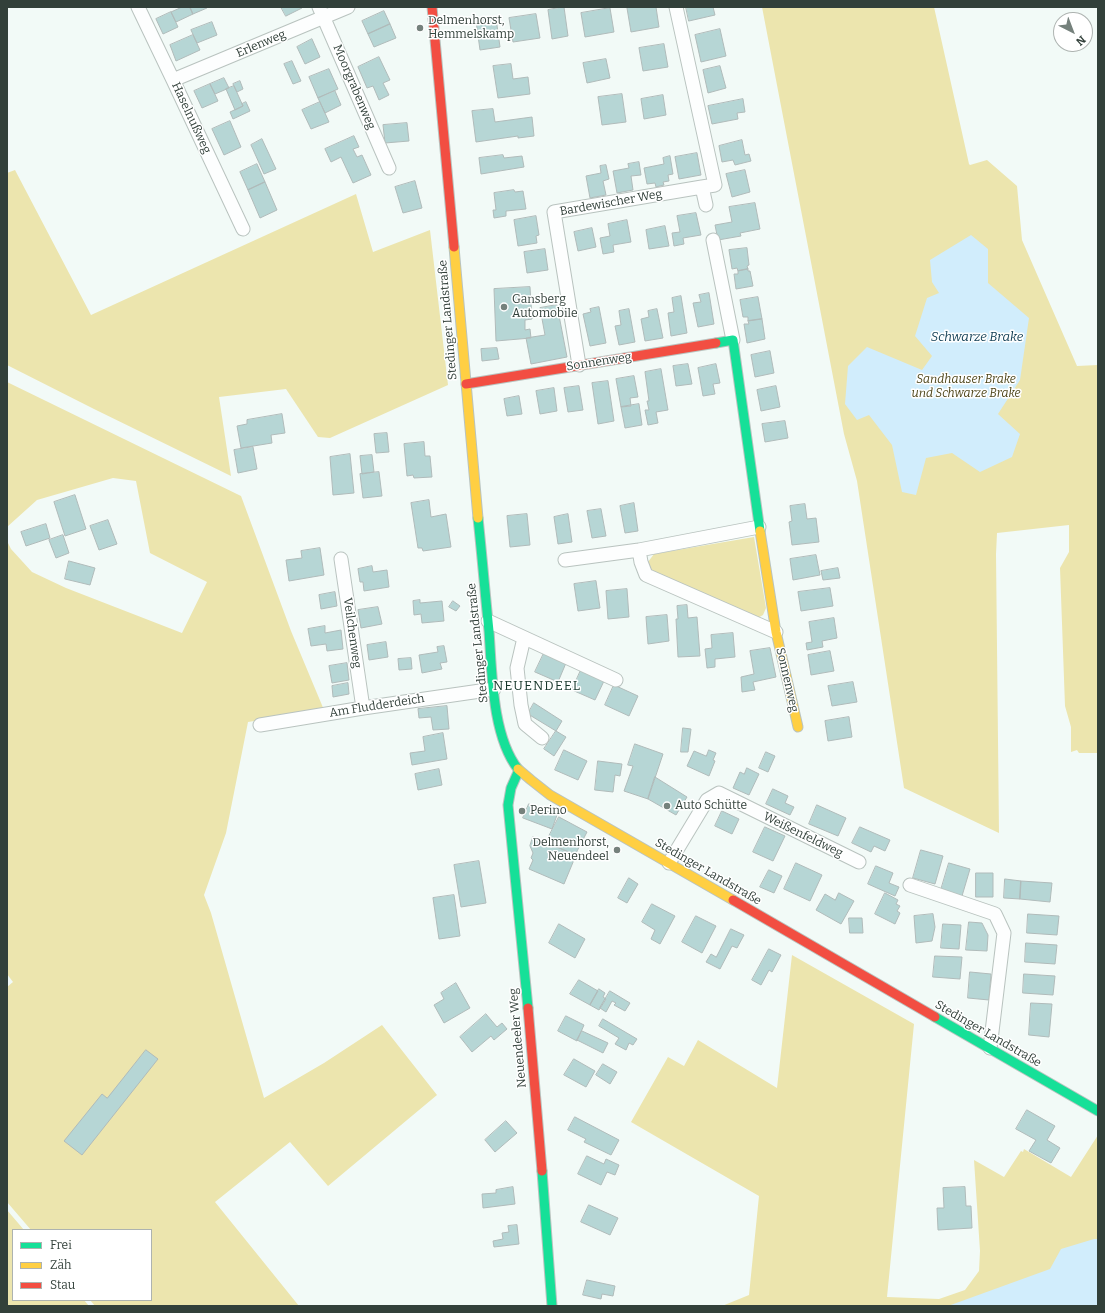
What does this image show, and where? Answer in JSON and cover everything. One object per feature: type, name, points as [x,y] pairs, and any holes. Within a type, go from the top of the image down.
[{"type":"main road","name":"Stedinger Landstraße","points":[[432,7],[494,689],[502,736],[509,754],[519,770],[550,795],[1098,1111]]},
{"type":"main road","name":"Sonnenweg","points":[[466,384],[733,340],[759,527],[776,632],[798,727]]},
{"type":"main road","name":"Neuendeeler Weg","points":[[519,770],[511,788],[508,805],[534,1085],[552,1306]]},
{"type":"street","name":"Haselnußweg","points":[[138,7],[242,229]]},
{"type":"street","name":"Erlenweg","points":[[173,80],[322,12],[348,7]]},
{"type":"street","name":"Bardewischer Weg","points":[[579,365],[554,212],[716,185],[676,7]]},
{"type":"street","name":"Moorgrabenweg","points":[[322,12],[389,168]]},
{"type":"street","points":[[702,187],[706,205]]},
{"type":"street","name":"Sonnenweg","points":[[713,240],[733,340]]},
{"type":"street","points":[[565,560],[639,550],[759,527]]},
{"type":"street","name":"Sonnenweg","points":[[639,550],[641,562],[646,575],[776,632]]},
{"type":"street","name":"Veilchenweg","points":[[341,558],[363,708]]},
{"type":"street","points":[[488,621],[616,680]]},
{"type":"street","points":[[524,638],[517,668],[521,705],[526,724],[542,738]]},
{"type":"street","name":"Am Fludderdeich","points":[[260,725],[494,689]]},
{"type":"street","name":"Weißenfeldweg","points":[[669,863],[707,800],[719,793],[859,862]]},
{"type":"street","points":[[910,885],[995,914],[1004,933],[990,1048]]},
{"type":"green space","name":"Sandhauser Brake und Schwarze Brake","points":[[762,7],[934,7],[969,164],[987,160],[1017,186],[1022,240],[1077,366],[1098,365],[1098,753],[1079,753],[1077,750],[1071,752],[1071,727],[1065,706],[1060,568],[1069,552],[1069,525],[997,533],[999,833],[904,788],[857,481],[844,434]]},
{"type":"green space","points":[[15,170],[91,315],[356,194],[373,252],[430,230],[448,385],[330,438],[318,437],[286,389],[219,397],[231,476],[94,409],[7,365],[7,173]]},
{"type":"green space","points":[[7,382],[241,496],[291,631],[324,710],[248,722],[226,833],[204,895],[211,913],[264,1098],[324,1063],[382,1025],[437,1095],[328,1186],[290,1142],[215,1202],[299,1306],[95,1306],[91,1301],[152,1301],[152,1229],[30,1229],[7,1202],[7,987],[13,982],[7,974],[7,541],[11,549],[32,572],[66,588],[182,633],[207,582],[150,553],[136,481],[113,478],[37,500],[7,527]]},
{"type":"green space","points":[[754,537],[766,608],[763,615],[756,619],[651,571],[648,562],[654,554]]},
{"type":"green space","points":[[792,955],[914,1024],[887,1297],[939,1299],[965,1290],[979,1271],[980,1251],[974,1160],[1004,1177],[1021,1151],[1023,1152],[1024,1149],[1071,1177],[1098,1135],[1098,1306],[722,1306],[749,1295],[759,1196],[631,1122],[668,1057],[684,1066],[698,1040],[777,1088]]},
{"type":"green space","points":[[7,1210],[23,1229],[12,1229],[12,1301],[85,1301],[89,1306],[7,1306]]},
{"type":"water","name":"Schwarze Brake","points":[[971,235],[988,249],[988,283],[1029,318],[1020,380],[998,414],[1020,434],[1012,457],[980,472],[952,453],[926,458],[916,495],[902,492],[892,445],[869,415],[857,420],[845,404],[848,366],[867,347],[922,370],[932,356],[915,336],[927,298],[939,293],[932,282],[930,260]]},
{"type":"water","points":[[1098,1239],[1098,1306],[948,1306],[1050,1269],[1061,1249]]},
{"type":"building","points":[[180,7],[190,7],[193,14],[176,22],[171,12]]},
{"type":"building","points":[[190,7],[206,7],[207,8],[193,14]]},
{"type":"building","points":[[281,7],[302,7],[302,8],[286,16]]},
{"type":"building","points":[[564,7],[568,36],[552,39],[548,10]]},
{"type":"building","points":[[656,7],[659,27],[631,32],[627,8]]},
{"type":"building","points":[[686,7],[713,7],[715,15],[689,21]]},
{"type":"building","points":[[610,8],[614,32],[585,37],[581,13]]},
{"type":"building","points":[[384,11],[390,24],[368,34],[362,21]]},
{"type":"building","points":[[171,12],[178,27],[163,34],[156,19]]},
{"type":"building","points":[[536,14],[540,38],[513,42],[509,18]]},
{"type":"building","points":[[496,18],[500,47],[480,50],[476,21]]},
{"type":"building","points":[[212,22],[217,35],[197,43],[191,30]]},
{"type":"building","points":[[390,24],[396,38],[374,47],[368,34]]},
{"type":"building","points":[[720,29],[726,56],[701,62],[695,35]]},
{"type":"building","points":[[193,35],[200,50],[176,61],[170,45]]},
{"type":"building","points":[[312,39],[320,57],[305,64],[297,47]]},
{"type":"building","points":[[664,44],[668,67],[643,71],[639,48]]},
{"type":"building","points":[[379,57],[390,80],[383,83],[389,95],[379,100],[373,86],[367,88],[358,67]]},
{"type":"building","points":[[606,59],[610,78],[587,83],[583,63]]},
{"type":"building","points":[[292,61],[301,81],[293,84],[284,64]]},
{"type":"building","points":[[511,64],[513,79],[528,77],[530,94],[498,98],[493,66]]},
{"type":"building","points":[[720,66],[726,88],[708,93],[703,70]]},
{"type":"building","points":[[329,69],[338,89],[318,98],[309,77]]},
{"type":"building","points":[[224,78],[229,88],[215,94],[210,84]]},
{"type":"building","points":[[240,81],[243,89],[237,92],[233,84]]},
{"type":"building","points":[[210,84],[218,101],[202,108],[194,91]]},
{"type":"building","points":[[234,86],[243,106],[235,110],[226,89]]},
{"type":"building","points":[[335,91],[341,105],[325,113],[318,98]]},
{"type":"building","points":[[622,94],[626,122],[602,125],[598,97]]},
{"type":"building","points":[[663,95],[666,115],[644,119],[641,99]]},
{"type":"building","points":[[743,99],[745,112],[737,113],[738,119],[712,124],[708,106]]},
{"type":"building","points":[[246,102],[250,111],[233,119],[230,112],[243,106],[242,104]]},
{"type":"building","points":[[320,102],[329,122],[311,129],[302,110]]},
{"type":"building","points":[[493,109],[495,122],[532,117],[534,136],[518,138],[518,136],[476,142],[472,111]]},
{"type":"building","points":[[230,121],[241,147],[224,155],[212,129]]},
{"type":"building","points":[[407,123],[409,141],[385,143],[383,125]]},
{"type":"building","points":[[354,136],[359,147],[353,149],[357,157],[362,155],[371,175],[353,183],[341,157],[331,162],[325,149]]},
{"type":"building","points":[[262,139],[276,169],[264,174],[251,145]]},
{"type":"building","points":[[742,140],[745,155],[749,154],[751,161],[735,165],[733,160],[722,162],[719,146]]},
{"type":"building","points":[[697,153],[701,175],[679,179],[675,157]]},
{"type":"building","points":[[503,155],[504,158],[522,156],[524,167],[481,174],[479,158]]},
{"type":"building","points":[[670,156],[673,174],[668,175],[669,181],[663,182],[664,185],[656,187],[655,183],[647,184],[644,168],[664,164],[663,158]]},
{"type":"building","points":[[639,162],[641,175],[631,176],[633,190],[617,193],[613,171],[629,168],[628,164]]},
{"type":"building","points":[[257,164],[265,182],[248,190],[240,172]]},
{"type":"building","points":[[606,165],[609,179],[603,181],[606,195],[590,198],[586,176],[601,173],[600,166]]},
{"type":"building","points":[[745,170],[750,192],[732,197],[726,174]]},
{"type":"building","points":[[415,181],[422,208],[403,213],[395,187]]},
{"type":"building","points":[[265,182],[277,210],[260,218],[248,190]]},
{"type":"building","points":[[514,190],[515,192],[523,191],[526,209],[506,211],[506,216],[494,218],[493,210],[496,210],[494,193]]},
{"type":"building","points":[[755,203],[760,229],[740,233],[741,236],[718,240],[715,225],[732,222],[729,207]]},
{"type":"building","points":[[696,213],[701,235],[683,238],[684,244],[674,246],[672,233],[680,232],[677,216]]},
{"type":"building","points":[[536,216],[539,235],[536,236],[537,243],[518,246],[514,220]]},
{"type":"building","points":[[627,220],[631,242],[613,245],[614,252],[603,254],[600,238],[610,236],[608,224]]},
{"type":"building","points":[[665,226],[669,246],[649,249],[646,230]]},
{"type":"building","points":[[592,228],[596,247],[578,251],[574,232]]},
{"type":"building","points":[[747,248],[748,269],[738,271],[737,268],[732,269],[729,250]]},
{"type":"building","points":[[545,249],[548,270],[527,273],[524,252]]},
{"type":"building","points":[[748,269],[748,271],[750,271],[753,286],[736,289],[734,274],[738,274],[738,271]]},
{"type":"building","points":[[530,287],[532,319],[525,320],[525,330],[530,329],[531,338],[496,341],[494,289]]},
{"type":"building","points":[[709,293],[714,324],[698,327],[693,303],[701,302],[699,295]]},
{"type":"building","points":[[681,296],[687,333],[671,336],[668,313],[674,312],[672,298]]},
{"type":"building","points":[[758,297],[762,319],[748,321],[748,317],[743,317],[740,300]]},
{"type":"building","points":[[557,305],[567,357],[531,364],[526,338],[545,335],[540,308]]},
{"type":"building","points":[[599,307],[606,343],[590,346],[583,314],[591,312],[590,309]]},
{"type":"building","points":[[629,309],[635,342],[619,345],[615,326],[621,325],[619,311]]},
{"type":"building","points":[[657,309],[663,338],[645,341],[641,319],[649,317],[648,311]]},
{"type":"building","points":[[762,319],[765,339],[747,343],[744,324],[749,324],[748,321]]},
{"type":"building","points":[[497,348],[499,359],[482,361],[481,349]]},
{"type":"building","points":[[770,351],[774,373],[755,377],[751,355]]},
{"type":"building","points":[[688,364],[692,384],[676,386],[673,366]]},
{"type":"building","points":[[716,364],[720,383],[713,384],[715,394],[703,396],[698,368]]},
{"type":"building","points":[[661,369],[668,410],[656,412],[658,423],[648,425],[645,410],[649,410],[647,401],[649,401],[645,372]]},
{"type":"building","points":[[634,376],[638,397],[630,398],[631,406],[621,407],[616,379]]},
{"type":"building","points":[[608,381],[614,421],[598,424],[592,383]]},
{"type":"building","points":[[579,386],[583,410],[568,412],[564,388]]},
{"type":"building","points":[[776,386],[780,407],[761,411],[757,390]]},
{"type":"building","points":[[554,388],[557,411],[540,414],[536,391]]},
{"type":"building","points":[[519,396],[522,414],[507,416],[504,399]]},
{"type":"building","points":[[639,404],[642,425],[625,428],[621,407]]},
{"type":"building","points":[[282,414],[285,433],[271,435],[272,443],[241,448],[237,426],[247,424],[247,420]]},
{"type":"building","points":[[785,421],[788,438],[765,442],[762,424]]},
{"type":"building","points":[[387,433],[389,452],[376,453],[374,434]]},
{"type":"building","points":[[424,442],[425,456],[430,456],[432,477],[414,478],[413,475],[407,476],[404,444]]},
{"type":"building","points":[[253,447],[257,469],[238,473],[234,450]]},
{"type":"building","points":[[350,454],[354,493],[333,495],[330,457]]},
{"type":"building","points":[[372,455],[374,472],[362,474],[360,456]]},
{"type":"building","points":[[379,472],[382,496],[363,498],[360,474]]},
{"type":"building","points":[[75,495],[86,529],[65,536],[54,502]]},
{"type":"building","points":[[429,500],[431,517],[446,514],[451,547],[423,551],[422,548],[418,548],[411,503]]},
{"type":"building","points":[[634,503],[638,531],[625,533],[620,506]]},
{"type":"building","points":[[805,504],[807,519],[816,518],[819,542],[792,545],[789,522],[792,521],[790,506]]},
{"type":"building","points":[[601,509],[606,536],[592,538],[587,511]]},
{"type":"building","points":[[527,514],[530,545],[510,547],[507,516]]},
{"type":"building","points":[[568,514],[572,542],[558,544],[554,517]]},
{"type":"building","points":[[108,520],[117,544],[99,550],[90,526]]},
{"type":"building","points":[[46,524],[50,538],[26,546],[21,532]]},
{"type":"building","points":[[63,535],[69,553],[56,558],[49,540]]},
{"type":"building","points":[[320,548],[324,575],[289,581],[286,560],[302,558],[301,551]]},
{"type":"building","points":[[816,555],[820,575],[793,580],[790,559]]},
{"type":"building","points":[[69,561],[95,568],[90,585],[65,579]]},
{"type":"building","points":[[372,566],[373,572],[387,570],[389,587],[364,591],[363,582],[360,582],[358,569]]},
{"type":"building","points":[[838,568],[840,578],[823,580],[821,571]]},
{"type":"building","points":[[596,581],[600,608],[578,611],[574,584]]},
{"type":"building","points":[[830,588],[833,606],[801,611],[798,592]]},
{"type":"building","points":[[627,589],[629,617],[608,619],[606,591]]},
{"type":"building","points":[[335,592],[337,606],[321,609],[319,595]]},
{"type":"building","points":[[420,600],[420,603],[442,601],[444,621],[422,623],[421,614],[414,615],[413,601]]},
{"type":"building","points":[[453,601],[460,606],[456,611],[449,607]]},
{"type":"building","points":[[687,605],[688,618],[697,617],[700,656],[678,657],[676,619],[678,619],[677,606]]},
{"type":"building","points":[[378,607],[382,624],[361,628],[358,610]]},
{"type":"building","points":[[667,615],[669,641],[648,644],[646,617]]},
{"type":"building","points":[[834,618],[837,638],[822,641],[823,647],[807,650],[806,643],[812,642],[809,622]]},
{"type":"building","points":[[325,626],[325,633],[341,630],[343,649],[327,651],[326,644],[311,646],[308,629]]},
{"type":"building","points":[[733,633],[735,657],[715,659],[715,667],[707,668],[705,649],[712,648],[711,635]]},
{"type":"building","points":[[386,642],[388,657],[369,660],[367,645]]},
{"type":"building","points":[[444,646],[447,662],[440,663],[442,669],[422,673],[419,655],[438,652],[437,647]]},
{"type":"building","points":[[770,648],[776,677],[753,682],[755,690],[742,692],[741,677],[754,674],[750,651]]},
{"type":"building","points":[[830,651],[834,671],[811,675],[808,655]]},
{"type":"building","points":[[544,653],[566,663],[558,682],[535,672]]},
{"type":"building","points":[[411,658],[412,669],[399,670],[398,659]]},
{"type":"building","points":[[347,663],[349,680],[332,683],[329,666]]},
{"type":"building","points":[[581,670],[604,681],[595,700],[572,690]]},
{"type":"building","points":[[853,682],[857,702],[832,706],[828,686]]},
{"type":"building","points":[[348,683],[349,694],[333,697],[332,686]]},
{"type":"building","points":[[614,685],[638,696],[629,716],[605,705]]},
{"type":"building","points":[[534,703],[562,721],[556,731],[528,714]]},
{"type":"building","points":[[447,706],[449,729],[433,730],[431,717],[419,718],[418,709]]},
{"type":"building","points":[[849,717],[852,737],[828,741],[825,721]]},
{"type":"building","points":[[683,728],[691,729],[688,752],[681,752]]},
{"type":"building","points":[[556,731],[566,737],[554,756],[544,749]]},
{"type":"building","points":[[443,733],[447,759],[412,765],[410,753],[425,751],[423,737]]},
{"type":"building","points":[[635,744],[663,754],[648,799],[624,791],[633,766],[628,765]]},
{"type":"building","points":[[564,750],[587,761],[578,780],[555,770]]},
{"type":"building","points":[[709,750],[716,753],[713,760],[715,761],[709,776],[687,766],[694,751],[706,756]]},
{"type":"building","points":[[766,752],[775,756],[768,772],[759,768]]},
{"type":"building","points":[[598,761],[622,764],[620,776],[615,775],[613,792],[595,790]]},
{"type":"building","points":[[747,768],[759,774],[749,795],[733,788],[740,772],[744,774]]},
{"type":"building","points":[[439,769],[442,785],[418,790],[415,774]]},
{"type":"building","points":[[655,777],[687,797],[676,815],[648,799]]},
{"type":"building","points":[[773,789],[788,796],[785,803],[794,807],[790,815],[766,804]]},
{"type":"building","points":[[529,804],[557,815],[552,829],[523,818]]},
{"type":"building","points":[[817,805],[846,818],[838,836],[809,824]]},
{"type":"building","points":[[722,811],[739,819],[732,834],[715,826]]},
{"type":"building","points":[[559,817],[587,832],[575,855],[546,842]]},
{"type":"building","points":[[765,827],[785,836],[773,861],[753,852]]},
{"type":"building","points":[[860,827],[890,840],[885,851],[874,846],[871,852],[852,843]]},
{"type":"building","points":[[533,837],[576,855],[564,884],[529,869],[533,860],[531,858],[533,853],[530,846]]},
{"type":"building","points":[[921,850],[943,856],[935,884],[913,878]]},
{"type":"building","points":[[479,861],[486,903],[461,907],[454,865]]},
{"type":"building","points":[[796,863],[822,875],[810,901],[784,889]]},
{"type":"building","points":[[949,863],[970,869],[962,896],[941,890]]},
{"type":"building","points":[[876,866],[893,873],[889,883],[899,887],[895,896],[868,884]]},
{"type":"building","points":[[769,870],[782,876],[774,893],[760,887]]},
{"type":"building","points":[[976,873],[993,873],[993,897],[976,897]]},
{"type":"building","points":[[629,878],[638,884],[627,903],[618,898]]},
{"type":"building","points":[[1005,879],[1021,881],[1020,899],[1004,898]]},
{"type":"building","points":[[1021,881],[1052,883],[1050,902],[1020,899]]},
{"type":"building","points":[[839,893],[854,901],[841,924],[816,910],[825,894],[835,900]]},
{"type":"building","points":[[885,893],[898,900],[896,904],[900,906],[897,911],[900,913],[895,924],[875,914]]},
{"type":"building","points":[[454,895],[460,936],[439,939],[433,898]]},
{"type":"building","points":[[652,904],[675,916],[660,944],[651,939],[655,930],[642,922]]},
{"type":"building","points":[[933,914],[935,927],[932,941],[916,943],[914,916]]},
{"type":"building","points":[[1028,914],[1059,916],[1057,935],[1027,933]]},
{"type":"building","points":[[696,916],[716,926],[702,953],[682,942]]},
{"type":"building","points":[[849,918],[862,918],[863,933],[850,933]]},
{"type":"building","points":[[969,922],[982,923],[988,935],[987,951],[966,950]]},
{"type":"building","points":[[559,924],[585,939],[575,958],[549,943]]},
{"type":"building","points":[[943,924],[961,925],[959,949],[941,948]]},
{"type":"building","points":[[731,929],[744,935],[737,948],[732,946],[720,969],[706,962],[711,954],[716,957]]},
{"type":"building","points":[[1026,943],[1057,945],[1055,964],[1025,962]]},
{"type":"building","points":[[769,949],[781,955],[772,972],[769,970],[761,985],[752,980]]},
{"type":"building","points":[[935,956],[962,957],[960,979],[933,977]]},
{"type":"building","points":[[970,972],[991,974],[989,1000],[968,998]]},
{"type":"building","points":[[1024,974],[1055,976],[1053,995],[1023,993]]},
{"type":"building","points":[[579,980],[598,991],[590,1005],[570,994]]},
{"type":"building","points":[[456,983],[470,1008],[444,1023],[434,1005],[444,999],[441,993]]},
{"type":"building","points":[[599,989],[605,993],[603,997],[606,999],[599,1010],[590,1005]]},
{"type":"building","points":[[610,991],[630,1003],[625,1011],[614,1005],[616,1003],[612,1001],[606,1012],[600,1008]]},
{"type":"building","points":[[1031,1003],[1052,1004],[1049,1037],[1029,1035]]},
{"type":"building","points":[[486,1014],[497,1027],[502,1023],[507,1029],[494,1040],[491,1036],[472,1052],[460,1037]]},
{"type":"building","points":[[566,1016],[584,1025],[577,1041],[558,1031]]},
{"type":"building","points":[[603,1019],[637,1039],[633,1045],[629,1043],[626,1050],[615,1044],[619,1038],[599,1026]]},
{"type":"building","points":[[582,1031],[608,1043],[603,1053],[577,1040]]},
{"type":"building","points":[[146,1050],[158,1059],[82,1155],[64,1141],[102,1094],[107,1098]]},
{"type":"building","points":[[574,1059],[595,1071],[586,1087],[564,1075]]},
{"type":"building","points":[[603,1064],[617,1072],[610,1084],[596,1075]]},
{"type":"building","points":[[1027,1110],[1055,1126],[1047,1140],[1060,1148],[1051,1163],[1029,1151],[1036,1140],[1016,1129]]},
{"type":"building","points":[[575,1117],[619,1140],[611,1155],[584,1142],[586,1139],[568,1130]]},
{"type":"building","points":[[506,1121],[517,1133],[495,1152],[485,1140]]},
{"type":"building","points":[[587,1156],[604,1164],[606,1159],[619,1165],[615,1175],[607,1172],[601,1185],[578,1174]]},
{"type":"building","points":[[513,1187],[515,1204],[483,1208],[482,1194],[496,1193],[496,1190]]},
{"type":"building","points":[[965,1187],[966,1206],[971,1206],[972,1228],[938,1230],[937,1208],[944,1208],[943,1188]]},
{"type":"building","points":[[589,1205],[618,1218],[610,1235],[581,1222]]},
{"type":"building","points":[[517,1225],[519,1244],[494,1247],[493,1241],[503,1239],[502,1233],[509,1232],[508,1226]]},
{"type":"building","points":[[587,1280],[615,1286],[613,1296],[602,1294],[601,1299],[583,1295]]},
{"type":"traffic: fast","points":[[716,343],[733,340],[760,531]]},
{"type":"traffic: fast","points":[[478,518],[493,684],[498,722],[509,755],[518,769]]},
{"type":"traffic: fast","points":[[519,770],[511,788],[508,805],[528,1008]]},
{"type":"traffic: fast","points":[[935,1017],[1098,1111]]},
{"type":"traffic: fast","points":[[542,1171],[552,1306]]},
{"type":"traffic: slow","points":[[454,247],[478,518]]},
{"type":"traffic: slow","points":[[760,531],[776,632],[798,727]]},
{"type":"traffic: slow","points":[[518,769],[550,795],[733,900]]},
{"type":"traffic: jam","points":[[432,7],[454,247]]},
{"type":"traffic: jam","points":[[466,384],[716,343]]},
{"type":"traffic: jam","points":[[733,900],[935,1017]]},
{"type":"traffic: jam","points":[[528,1008],[542,1171]]},
{"type":"place","name":"Delmenhorst, Hemmelskamp","points":[[420,28]]},
{"type":"place","name":"Gansberg Automobile","points":[[504,307]]},
{"type":"place","name":"Auto Schütte","points":[[667,806]]},
{"type":"place","name":"Perino","points":[[522,811]]},
{"type":"place","name":"Delmenhorst, Neuendeel","points":[[617,850]]},
{"type":"district","name":"NEUENDEEL","points":[[537,686]]}]
